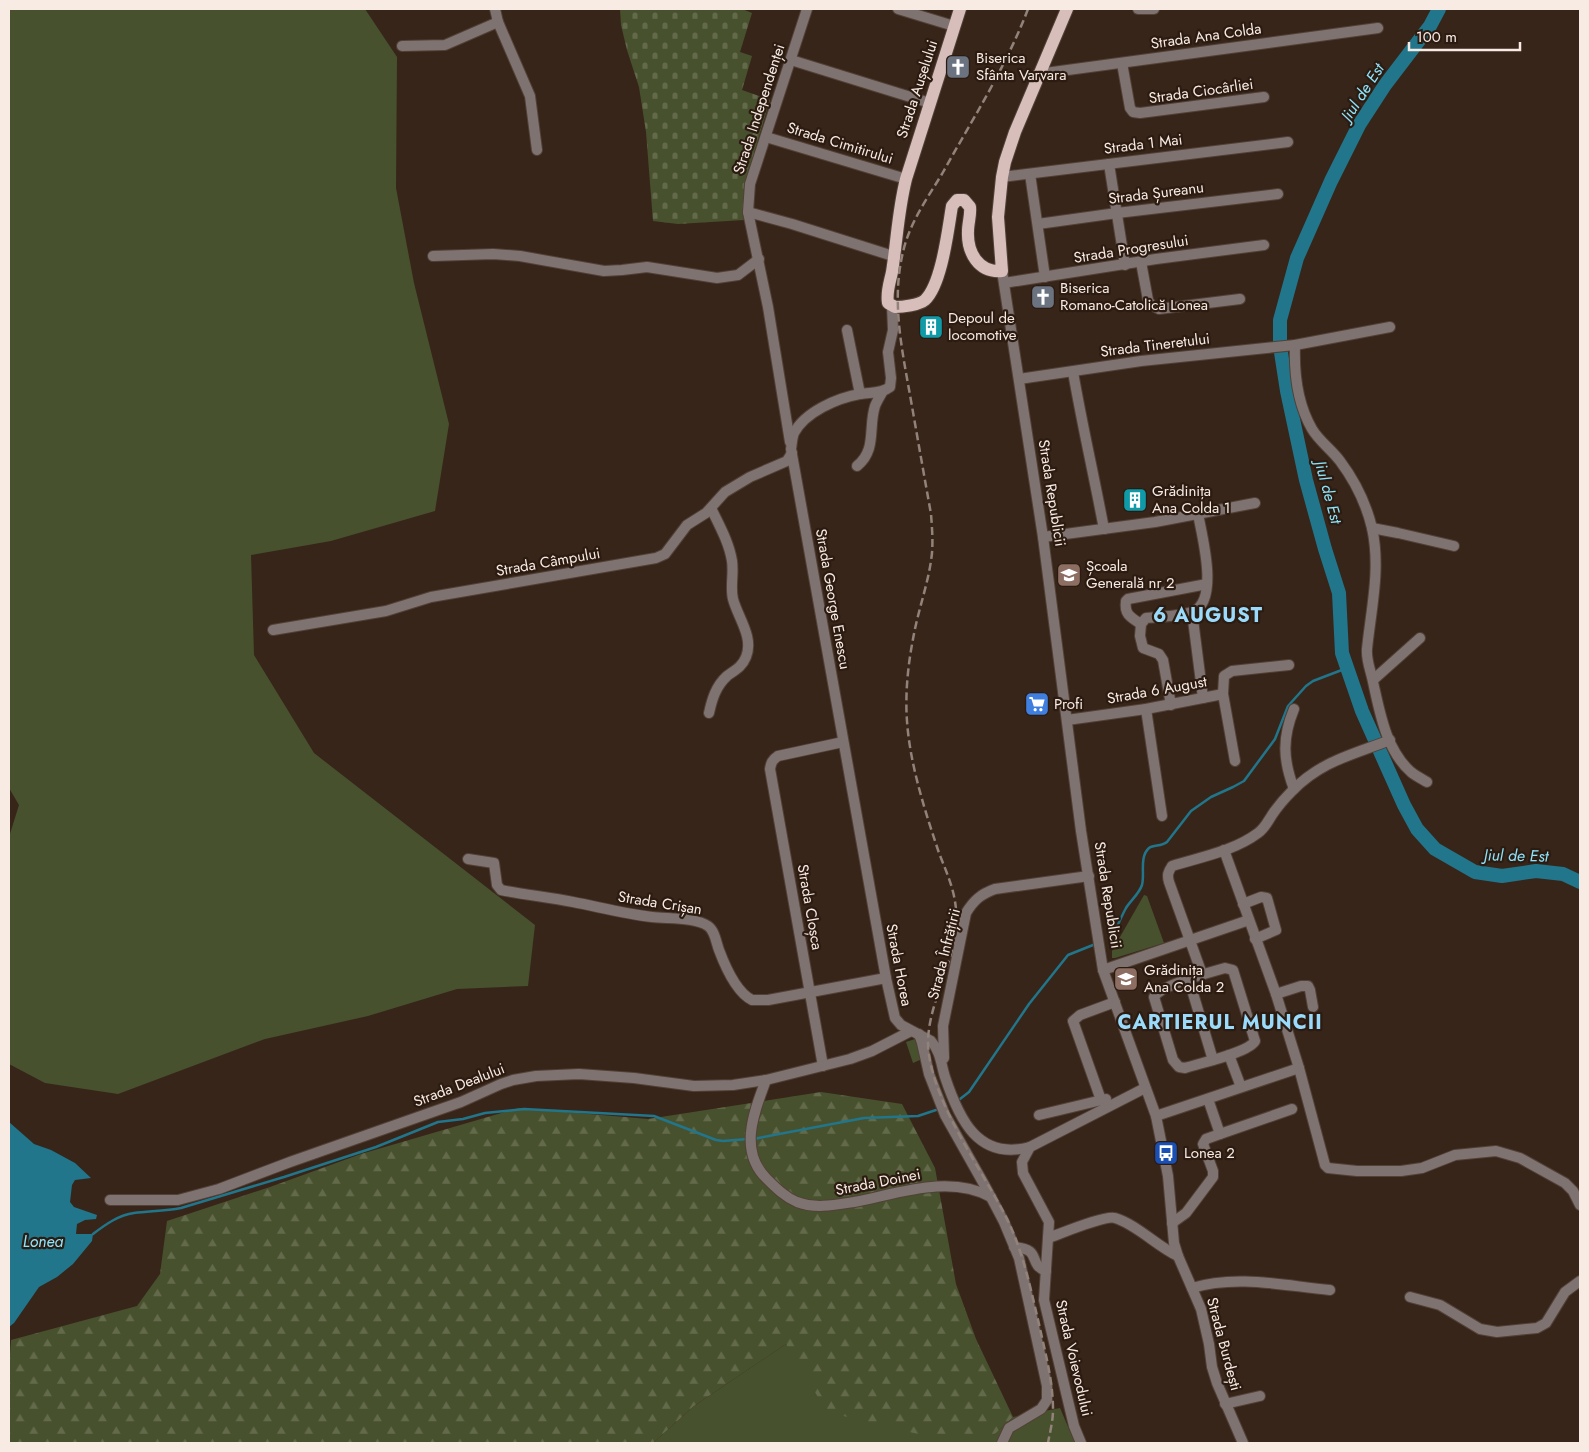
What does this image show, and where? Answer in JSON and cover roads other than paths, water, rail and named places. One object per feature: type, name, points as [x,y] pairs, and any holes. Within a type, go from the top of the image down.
[{"type":"main road","name":"Strada Aușelului","points":[[892,306],[888,303],[887,298],[897,220],[906,178],[960,9]]},
{"type":"main road","name":"Strada Republicii","points":[[1003,277],[998,230],[1002,177],[1009,148],[1038,74],[1067,9]]},
{"type":"main road","points":[[892,306],[897,307],[923,302],[930,294],[939,273],[952,206],[957,200],[964,200],[970,207],[968,238],[975,260],[983,268],[1003,277]]},
{"type":"street","points":[[496,9],[498,22],[530,96],[537,150]]},
{"type":"street","name":"Strada Independenței","points":[[749,216],[750,184],[807,9]]},
{"type":"street","points":[[898,9],[954,26]]},
{"type":"street","points":[[1138,9],[1154,9]]},
{"type":"street","points":[[402,46],[445,45],[498,22]]},
{"type":"street","name":"Strada Ana Colda","points":[[1038,74],[1378,28]]},
{"type":"street","points":[[791,60],[930,103]]},
{"type":"street","name":"Strada Ciocârliei","points":[[1122,63],[1130,108],[1133,112],[1140,113],[1264,97]]},
{"type":"street","name":"Strada Cimitirului","points":[[766,137],[906,178]]},
{"type":"street","name":"Strada 1 Mai","points":[[1002,177],[1288,142]]},
{"type":"street","points":[[1109,164],[1125,265]]},
{"type":"street","points":[[1030,174],[1045,277]]},
{"type":"street","name":"Strada Șureanu","points":[[1038,224],[1278,194]]},
{"type":"street","points":[[749,216],[792,224],[893,256]]},
{"type":"street","name":"Strada George Enescu","points":[[749,216],[768,307],[843,742]]},
{"type":"street","name":"Strada Progresului","points":[[1003,277],[1045,277],[1264,245]]},
{"type":"street","points":[[433,256],[493,254],[520,256],[604,271],[647,267],[717,278],[738,275],[759,259]]},
{"type":"street","points":[[1141,262],[1148,300],[1154,308],[1160,309],[1240,299]]},
{"type":"street","name":"Strada Republicii","points":[[1003,277],[1043,537],[1088,876],[1104,970],[1140,1090],[1156,1116],[1168,1176],[1172,1223]]},
{"type":"street","points":[[792,454],[793,436],[804,420],[834,402],[860,394],[883,391],[888,388],[891,383],[888,352],[893,330],[892,306]]},
{"type":"street","name":"Strada Tineretului","points":[[1019,379],[1141,361],[1293,345],[1390,327]]},
{"type":"street","points":[[847,330],[860,394]]},
{"type":"street","points":[[1293,345],[1294,362],[1303,408],[1318,437],[1340,460],[1352,477],[1363,500],[1372,528],[1376,578],[1367,651],[1378,709],[1381,744],[1411,771],[1427,782]]},
{"type":"street","points":[[1073,372],[1083,432],[1104,529]]},
{"type":"street","points":[[857,466],[869,452],[876,404],[883,391]]},
{"type":"street","name":"Strada Câmpului","points":[[272,630],[386,611],[430,597],[656,558],[665,554],[687,525],[710,508],[717,499],[731,488],[750,477],[787,461],[792,454]]},
{"type":"street","points":[[1043,537],[1198,514],[1255,503]]},
{"type":"street","points":[[709,713],[713,696],[718,686],[726,677],[741,666],[746,656],[748,644],[734,599],[732,561],[727,541],[710,508]]},
{"type":"street","points":[[1171,704],[1163,660],[1158,654],[1143,648],[1140,636],[1141,624],[1146,618],[1192,612],[1202,604],[1208,584],[1198,514]]},
{"type":"street","points":[[1372,528],[1454,546]]},
{"type":"street","points":[[1141,624],[1126,612],[1126,600],[1208,584]]},
{"type":"street","points":[[1192,612],[1203,698]]},
{"type":"street","points":[[1373,680],[1420,638]]},
{"type":"street","points":[[1235,761],[1223,694],[1224,676],[1227,673],[1289,665]]},
{"type":"street","name":"Strada 6 August","points":[[1067,720],[1146,709],[1223,694]]},
{"type":"street","points":[[1146,709],[1162,816]]},
{"type":"street","points":[[1294,710],[1287,726],[1285,746],[1287,772],[1294,789]]},
{"type":"street","name":"Strada Cloșca","points":[[823,1066],[770,769],[774,759],[778,756],[843,742]]},
{"type":"street","name":"Strada Horea","points":[[843,742],[895,1018],[902,1025],[935,1045],[939,1052],[952,1098],[976,1138],[994,1148],[1010,1151],[1030,1147]]},
{"type":"street","points":[[1202,974],[1169,882],[1168,875],[1172,866],[1224,850],[1258,834],[1279,805],[1294,789],[1322,767],[1381,744]]},
{"type":"street","points":[[1224,850],[1276,994],[1300,1068],[1325,1165],[1328,1168],[1357,1171],[1422,1168],[1456,1155],[1496,1151],[1520,1158],[1554,1175],[1566,1183],[1573,1191],[1580,1205]]},
{"type":"street","name":"Strada Crișan","points":[[468,859],[494,863],[497,885],[501,890],[617,912],[698,921],[706,924],[711,928],[732,977],[742,992],[752,1000],[768,1000],[886,978]]},
{"type":"street","name":"Strada Înfrățirii","points":[[944,1074],[943,1026],[966,913],[973,901],[984,893],[995,889],[1088,876]]},
{"type":"street","points":[[1244,904],[1261,897],[1267,898],[1276,930],[1255,939]]},
{"type":"street","points":[[1104,970],[1249,920]]},
{"type":"street","points":[[1228,968],[1233,970],[1255,1041],[1250,1046],[1229,1055],[1185,1068],[1179,1067],[1176,1064],[1154,997],[1158,992],[1202,974],[1228,968]]},
{"type":"street","points":[[1189,980],[1213,1060]]},
{"type":"street","points":[[1276,994],[1301,986],[1308,986],[1313,1007]]},
{"type":"street","points":[[1101,1100],[1073,1021],[1080,1015],[1115,1002]]},
{"type":"street","points":[[915,1032],[922,1043],[929,1074],[945,1115],[1004,1222],[1019,1258],[1036,1332],[1047,1400],[1041,1409],[1009,1428],[1002,1443]]},
{"type":"street","name":"Strada Dealului","points":[[110,1200],[178,1200],[220,1189],[290,1162],[461,1102],[513,1080],[536,1076],[579,1074],[710,1087],[766,1080],[850,1059],[915,1032]]},
{"type":"street","points":[[1229,1055],[1241,1087]]},
{"type":"street","points":[[1156,1116],[1300,1068]]},
{"type":"street","name":"Strada Doinei","points":[[766,1080],[752,1121],[749,1139],[758,1166],[764,1176],[788,1197],[806,1205],[832,1206],[941,1186],[958,1187],[980,1192],[991,1197]]},
{"type":"street","points":[[1039,1115],[1140,1090]]},
{"type":"street","points":[[1030,1147],[1140,1090]]},
{"type":"street","points":[[1208,1099],[1220,1134]]},
{"type":"street","points":[[1172,1223],[1186,1213],[1213,1177],[1213,1171],[1203,1144],[1206,1139],[1292,1109]]},
{"type":"street","name":"Strada Voievodului","points":[[1030,1147],[1022,1162],[1023,1173],[1049,1222],[1044,1300],[1074,1426],[1081,1443]]},
{"type":"street","points":[[1048,1238],[1108,1218],[1114,1218],[1178,1256]]},
{"type":"street","name":"Strada Burdești","points":[[1172,1223],[1174,1243],[1178,1256],[1203,1316],[1212,1367],[1225,1404],[1243,1443]]},
{"type":"street","points":[[1014,1248],[1028,1249],[1033,1254],[1038,1267],[1046,1271]]},
{"type":"street","points":[[1410,1297],[1440,1306],[1480,1329],[1497,1332],[1537,1328],[1546,1323],[1565,1292],[1580,1281]]},
{"type":"street","points":[[1192,1288],[1217,1282],[1259,1282],[1330,1290]]},
{"type":"street","points":[[1225,1404],[1260,1396]]},
{"type":"water","name":"Lonea","points":[[9,1122],[34,1144],[51,1150],[75,1163],[91,1178],[75,1180],[72,1185],[70,1202],[74,1207],[97,1215],[96,1219],[85,1220],[77,1224],[76,1234],[93,1234],[92,1241],[73,1264],[57,1277],[39,1287],[14,1323],[9,1327]]},
{"type":"waterway","name":"Jiul de Est","points":[[1439,9],[1430,26],[1385,85],[1359,125],[1331,181],[1297,258],[1280,320],[1280,346],[1287,391],[1306,480],[1339,593],[1342,653],[1362,711],[1404,805],[1417,829],[1435,849],[1475,872],[1502,876],[1536,871],[1563,874],[1580,882]]},
{"type":"waterway","points":[[1109,938],[1113,936],[1126,908],[1141,888],[1144,856],[1149,848],[1167,842],[1191,811],[1211,797],[1244,781],[1275,739],[1288,706],[1306,686],[1313,681],[1347,668]]},
{"type":"waterway","points":[[960,1099],[969,1092],[1029,1004],[1068,955],[1093,945]]},
{"type":"waterway","points":[[93,1234],[108,1223],[123,1216],[181,1208],[376,1147],[438,1122],[463,1119],[485,1113],[524,1109],[654,1116],[716,1140],[748,1139]]},
{"type":"waterway","points":[[753,1139],[864,1118],[918,1116],[936,1110]]},
{"type":"railway","points":[[1028,9],[999,72],[911,228],[900,266],[898,303],[901,339],[931,514],[932,538],[931,564],[915,628],[910,659],[906,711],[911,754],[919,788],[939,853],[952,887],[956,913],[954,939],[950,956],[930,1022],[929,1055],[933,1075],[950,1116],[1004,1213],[1021,1253],[1050,1377],[1053,1414],[1048,1443]]},
{"type":"place","name":"Biserica Sfânta Varvara","points":[[958,67]]},
{"type":"place","name":"Biserica Romano-Catolică Lonea","points":[[1043,297]]},
{"type":"place","name":"Depoul de locomotive","points":[[931,327]]},
{"type":"place","name":"Grădinița Ana Colda 1","points":[[1135,500]]},
{"type":"place","name":"Școala Generală nr 2","points":[[1069,575]]},
{"type":"place","name":"Profi","points":[[1037,704]]},
{"type":"place","name":"Grădinița Ana Colda 2","points":[[1126,979]]},
{"type":"place","name":"Lonea 2","points":[[1166,1153]]},
{"type":"district","name":"6 AUGUST","points":[[1208,615]]},
{"type":"district","name":"CARTIERUL MUNCII","points":[[1220,1022]]}]
